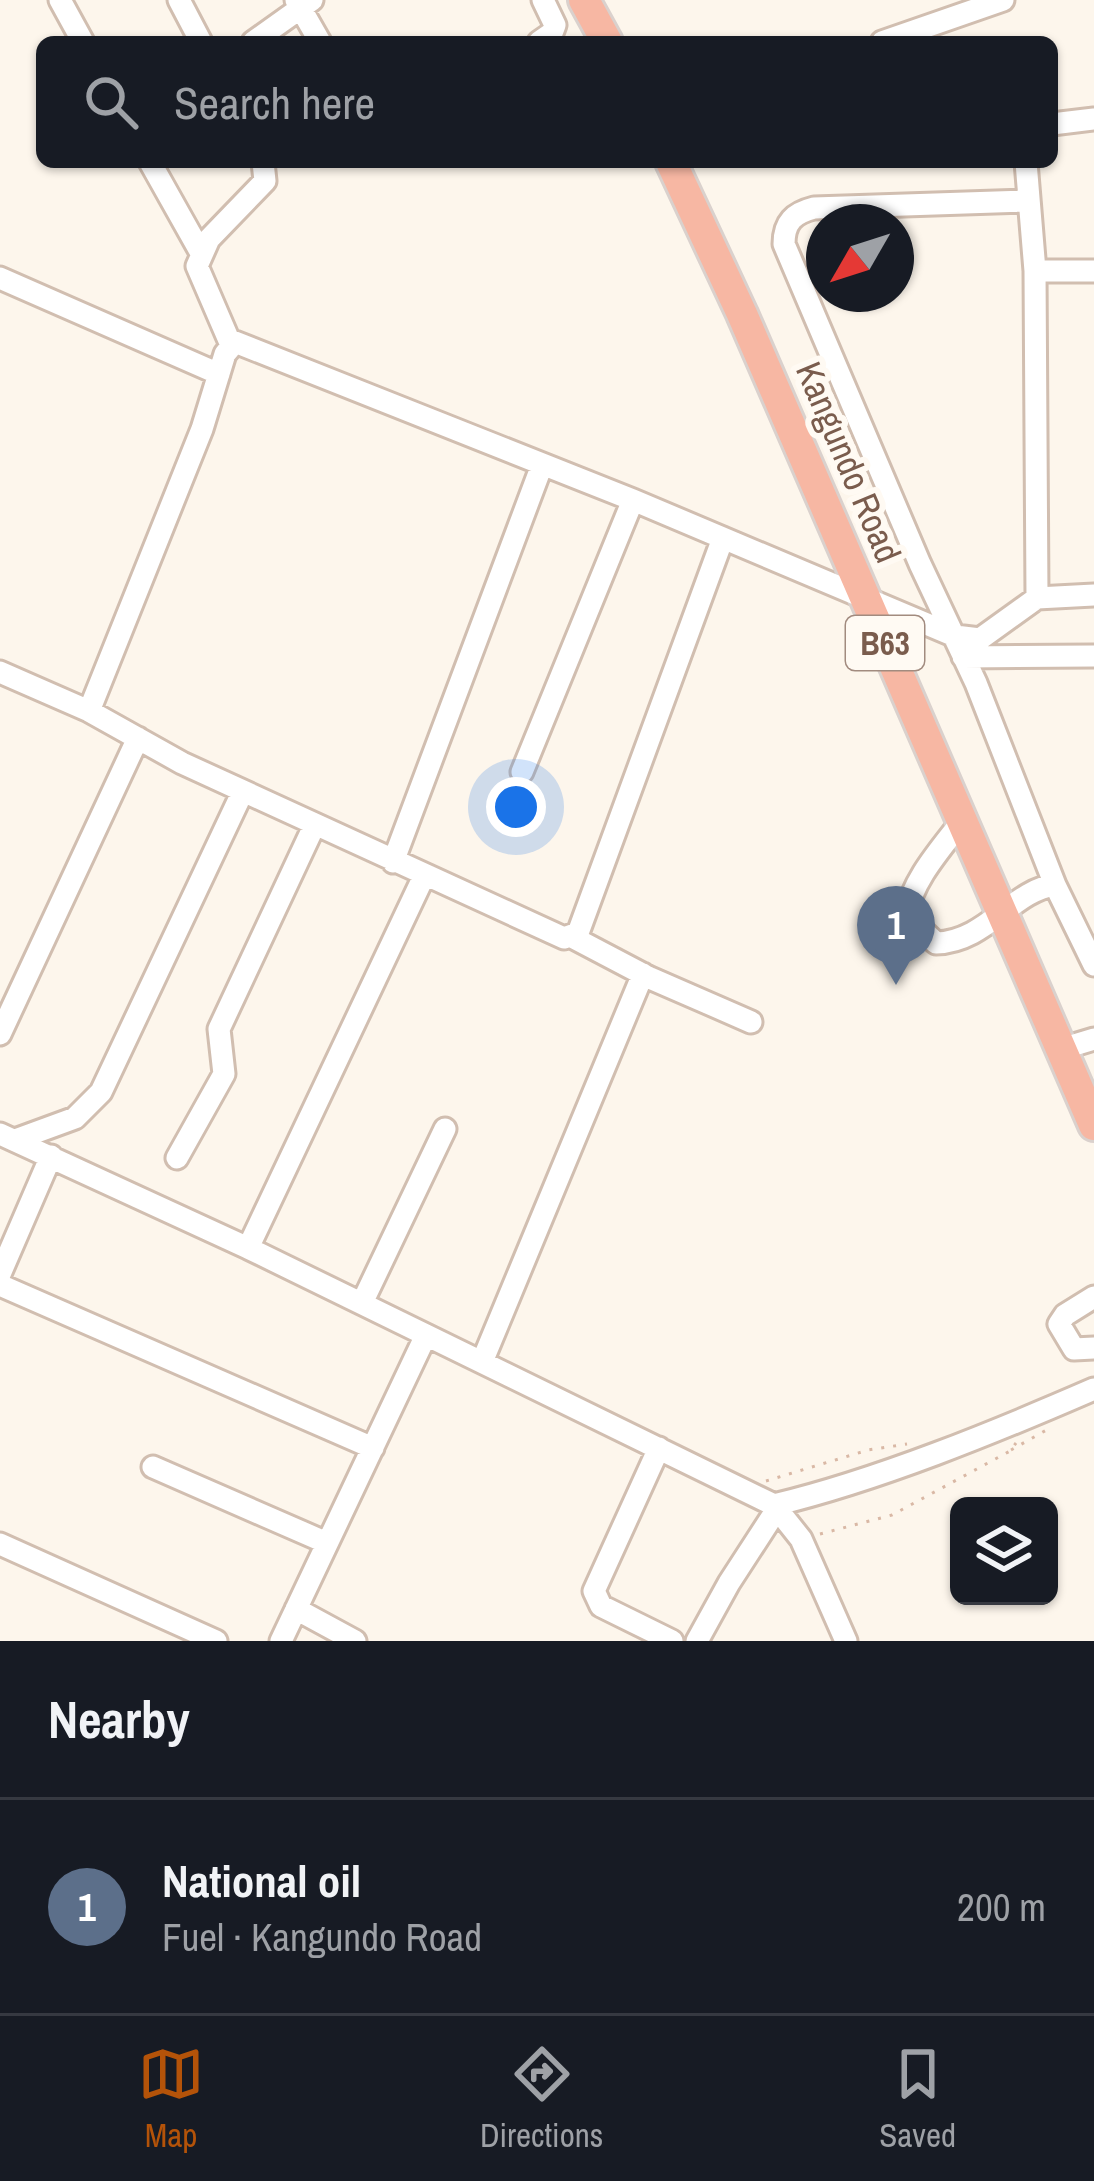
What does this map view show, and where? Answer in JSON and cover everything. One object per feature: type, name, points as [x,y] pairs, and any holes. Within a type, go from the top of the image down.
[{"type":"highway","points":[[584,0],[604,36]]},
{"type":"highway","name":"Kangundo Road","points":[[674,168],[742,314],[1094,1125]]},
{"type":"street","points":[[60,0],[80,36]]},
{"type":"street","points":[[179,0],[198,36]]},
{"type":"street","points":[[543,0],[555,25],[548,36]]},
{"type":"street","points":[[899,36],[1003,0]]},
{"type":"street","points":[[260,36],[302,2],[317,36]]},
{"type":"street","points":[[1058,123],[1094,119]]},
{"type":"street","points":[[89,711],[231,345],[199,276],[200,253],[153,168]]},
{"type":"street","points":[[200,253],[265,181],[264,168]]},
{"type":"street","points":[[1027,168],[1035,272],[1037,598]]},
{"type":"street","points":[[1027,202],[814,208],[798,212],[784,232],[784,244],[959,646],[1055,885],[1093,960]]},
{"type":"street","points":[[1035,272],[1094,271]]},
{"type":"street","points":[[0,278],[220,374]]},
{"type":"street","points":[[231,345],[241,343],[633,500],[866,599],[959,646],[1091,661]]},
{"type":"street","points":[[392,862],[542,465]]},
{"type":"street","points":[[522,772],[633,500]]},
{"type":"street","points":[[572,938],[578,933],[723,538]]},
{"type":"street","points":[[959,646],[980,639],[1037,598],[1094,595]]},
{"type":"street","points":[[0,672],[89,711],[392,862],[572,938],[751,1022]]},
{"type":"street","points":[[0,1034],[138,738]]},
{"type":"street","points":[[7,1137],[76,1118],[101,1092],[243,791]]},
{"type":"street","points":[[962,820],[916,885],[906,915],[926,937],[944,944],[1002,917],[1042,887],[1055,885]]},
{"type":"street","points":[[177,1158],[224,1074],[219,1029],[315,824]]},
{"type":"street","points":[[248,1248],[424,876]]},
{"type":"street","points":[[482,1362],[643,974]]},
{"type":"street","points":[[1061,1049],[1094,1039]]},
{"type":"street","points":[[362,1304],[445,1129]]},
{"type":"street","points":[[7,1137],[248,1248],[776,1507],[801,1539],[846,1641]]},
{"type":"street","points":[[0,1274],[51,1156]]},
{"type":"street","points":[[0,1286],[374,1448]]},
{"type":"street","points":[[698,1641],[776,1507],[924,1457],[1093,1390],[1084,1348],[1061,1331],[1061,1318],[1094,1297]]},
{"type":"street","points":[[281,1641],[426,1335]]},
{"type":"street","points":[[659,1448],[594,1591],[602,1606],[672,1641]]},
{"type":"street","points":[[153,1467],[327,1543]]},
{"type":"street","points":[[0,1544],[216,1641]]},
{"type":"street","points":[[296,1609],[355,1641]]},
{"type":"path","points":[[801,1539],[892,1515],[1010,1450],[1021,1437]]},
{"type":"path","points":[[741,1488],[868,1450],[915,1443]]},
{"type":"place","name":"National oil","points":[[896,985]]}]
